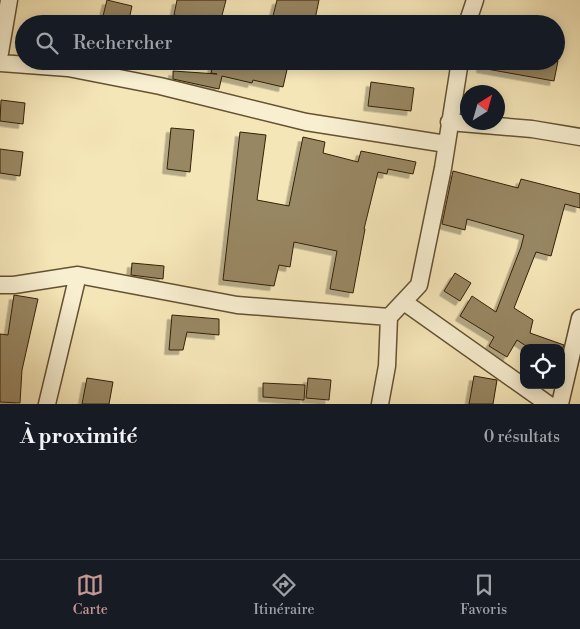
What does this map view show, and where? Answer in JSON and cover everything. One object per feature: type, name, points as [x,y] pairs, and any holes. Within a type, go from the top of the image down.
[{"type":"street","points":[[0,53],[9,0]]},
{"type":"street","points":[[470,15],[475,0]]},
{"type":"street","points":[[0,63],[15,64]]},
{"type":"street","points":[[78,70],[160,86],[306,122],[446,144]]},
{"type":"street","points":[[380,404],[388,366],[389,317],[419,285],[458,70]]},
{"type":"street","points":[[449,122],[532,129],[580,137]]},
{"type":"street","points":[[0,285],[14,286],[78,275],[237,305],[389,317]]},
{"type":"street","points":[[47,404],[78,275]]},
{"type":"street","points":[[404,302],[548,404]]},
{"type":"street","points":[[560,404],[580,318]]},
{"type":"building","points":[[107,0],[132,6],[130,15],[103,15]]},
{"type":"building","points":[[177,0],[226,0],[222,15],[174,15]]},
{"type":"building","points":[[277,0],[319,0],[316,15],[273,15]]},
{"type":"building","points":[[212,70],[287,70],[283,87],[253,80],[252,83],[222,76],[219,89],[173,79],[173,71],[217,74],[211,73]]},
{"type":"building","points":[[492,70],[556,70],[554,81]]},
{"type":"building","points":[[371,82],[414,88],[411,111],[368,106]]},
{"type":"building","points":[[1,100],[25,103],[23,124],[0,121]]},
{"type":"building","points":[[171,128],[194,130],[190,172],[167,169]]},
{"type":"building","points":[[240,132],[266,135],[257,200],[289,206],[303,137],[325,142],[323,153],[358,162],[361,151],[416,162],[413,174],[388,169],[387,174],[378,172],[364,229],[353,293],[330,289],[337,251],[294,242],[290,267],[279,265],[274,286],[223,280]]},
{"type":"building","points":[[0,149],[23,152],[20,176],[0,173]]},
{"type":"building","points":[[453,171],[518,188],[521,179],[580,194],[580,208],[565,204],[551,256],[536,252],[514,308],[533,320],[530,333],[561,344],[523,344],[517,340],[507,357],[489,346],[494,337],[460,316],[472,296],[496,312],[524,235],[467,219],[465,230],[442,224]]},
{"type":"building","points":[[132,263],[164,266],[163,279],[131,275]]},
{"type":"building","points":[[455,273],[471,283],[460,301],[444,291]]},
{"type":"building","points":[[14,295],[38,299],[22,370],[20,403],[0,402],[0,334],[8,335]]},
{"type":"building","points":[[172,315],[219,319],[219,335],[187,332],[183,350],[169,350]]},
{"type":"building","points":[[474,376],[497,380],[493,404],[469,404]]},
{"type":"building","points":[[87,378],[113,382],[109,404],[82,404]]},
{"type":"building","points":[[308,378],[331,380],[329,400],[306,398]]},
{"type":"building","points":[[263,383],[305,385],[304,400],[263,397]]}]
